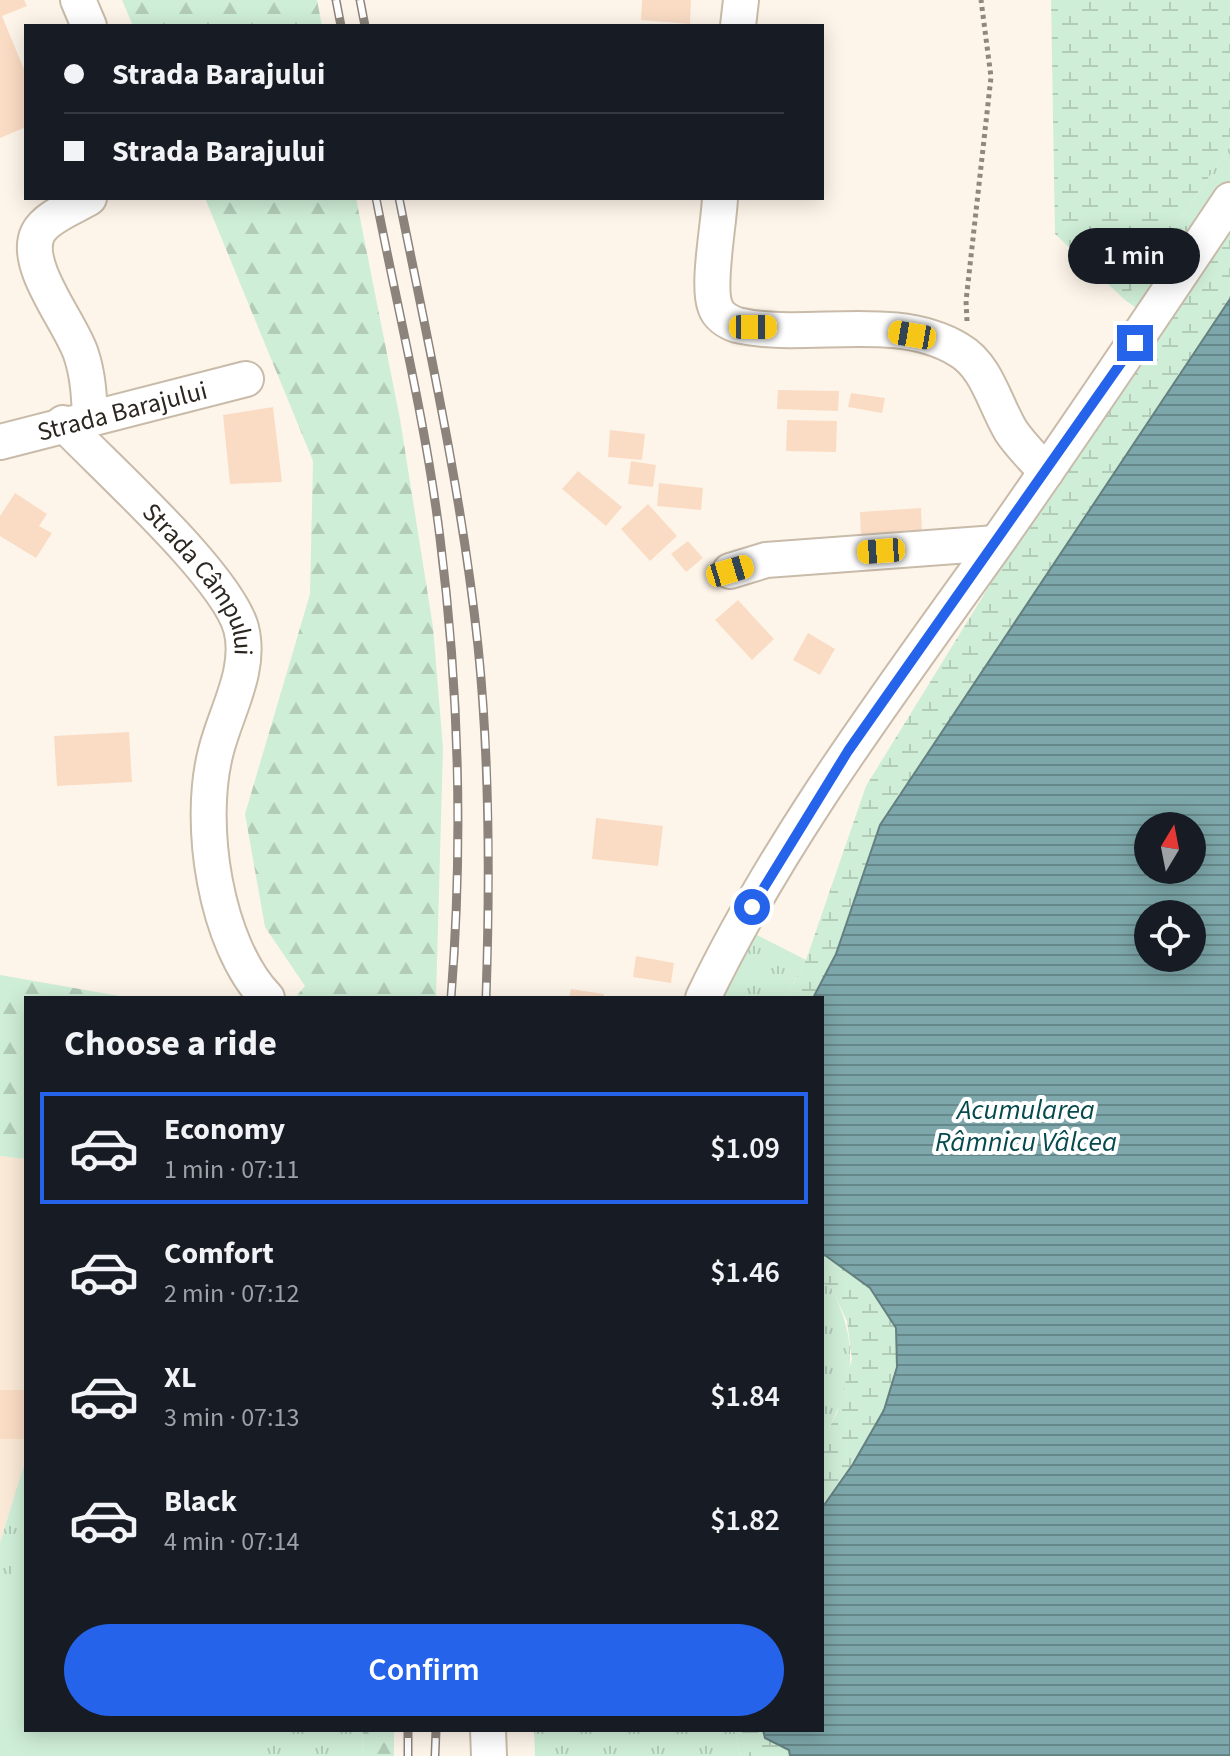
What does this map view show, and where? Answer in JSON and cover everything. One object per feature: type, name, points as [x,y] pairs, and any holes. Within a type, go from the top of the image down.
[{"type":"street","points":[[78,0],[88,24]]},
{"type":"street","points":[[738,24],[741,0]]},
{"type":"street","points":[[76,420],[89,382],[82,354],[40,273],[35,244],[46,223],[86,200]]},
{"type":"street","points":[[720,200],[711,291],[716,310],[722,318],[753,327],[888,331],[936,339],[970,358],[1011,430],[1046,472]]},
{"type":"street","points":[[704,996],[726,950],[848,751],[1046,472],[1230,200]]},
{"type":"street","name":"Strada Barajului","points":[[0,442],[76,420],[246,379]]},
{"type":"street","name":"Strada Câmpului","points":[[76,420],[197,562],[232,607],[240,626],[243,664],[216,751],[209,786],[209,827],[224,920],[240,961],[252,982],[265,996]]},
{"type":"street","points":[[730,571],[766,560],[996,543]]},
{"type":"street","points":[[488,1732],[489,1756]]},
{"type":"path","points":[[970,358],[966,301],[991,77],[981,0]]},
{"type":"shaded area","points":[[0,1156],[24,1159],[24,1468],[0,1543]]},
{"type":"green space","points":[[122,0],[317,0],[322,24],[132,24]]},
{"type":"green space","points":[[1051,0],[1230,0],[1230,146],[1125,300],[1055,234]]},
{"type":"green space","points":[[1230,146],[1230,221],[1161,326],[1125,300]]},
{"type":"green space","points":[[206,200],[356,200],[400,419],[433,627],[443,748],[436,996],[297,996],[305,986],[265,927],[245,814],[310,594],[313,461]]},
{"type":"green space","points":[[1230,221],[1230,299],[880,825],[836,954],[814,996],[787,996],[806,960],[866,786],[988,588]]},
{"type":"green space","points":[[751,932],[806,960],[787,996],[720,996]]},
{"type":"green space","points":[[0,975],[120,996],[24,996],[24,1159],[0,1156]]},
{"type":"green space","points":[[824,1254],[861,1279],[879,1299],[895,1327],[897,1356],[894,1380],[876,1426],[824,1505],[824,1437],[837,1413],[852,1359],[847,1321],[831,1287],[824,1284]]},
{"type":"green space","points":[[824,1284],[831,1287],[841,1309],[850,1347],[847,1383],[824,1437]]},
{"type":"green space","points":[[24,1465],[24,1732],[363,1732],[362,1756],[0,1756],[0,1543]]},
{"type":"green space","points":[[24,1532],[24,1732],[267,1732],[260,1756],[0,1756],[0,1615]]},
{"type":"green space","points":[[363,1732],[394,1732],[394,1756],[362,1756]]},
{"type":"green space","points":[[534,1732],[735,1732],[740,1756],[535,1756]]},
{"type":"green space","points":[[735,1732],[764,1732],[765,1738],[789,1750],[790,1756],[740,1756]]},
{"type":"water","name":"Acumularea Râmnicu Vâlcea","points":[[1230,299],[1230,1756],[790,1756],[789,1750],[765,1738],[764,1732],[824,1732],[824,1505],[853,1464],[884,1410],[897,1367],[896,1328],[870,1288],[824,1254],[824,996],[814,996],[836,954],[880,825]]},
{"type":"building","points":[[0,0],[24,0],[27,6],[2,16],[24,69],[24,128],[0,138]]},
{"type":"building","points":[[642,0],[691,0],[690,24],[641,20]]},
{"type":"building","points":[[778,390],[839,391],[838,411],[777,409]]},
{"type":"building","points":[[851,393],[885,398],[882,413],[848,407]]},
{"type":"building","points":[[273,407],[282,482],[230,484],[223,415]]},
{"type":"building","points":[[787,420],[837,421],[836,452],[786,451]]},
{"type":"building","points":[[610,430],[645,434],[642,460],[608,457]]},
{"type":"building","points":[[631,461],[656,465],[653,487],[628,484]]},
{"type":"building","points":[[578,471],[622,507],[606,526],[562,489]]},
{"type":"building","points":[[659,483],[703,488],[701,510],[657,506]]},
{"type":"building","points":[[15,493],[47,514],[39,526],[52,533],[36,558],[0,536],[0,516]]},
{"type":"building","points":[[648,504],[677,536],[650,561],[621,529]]},
{"type":"building","points":[[921,508],[922,532],[861,536],[860,512]]},
{"type":"building","points":[[688,541],[703,558],[686,572],[671,554]]},
{"type":"building","points":[[738,600],[774,639],[752,660],[715,620]]},
{"type":"building","points":[[808,633],[835,649],[820,675],[793,660]]},
{"type":"building","points":[[129,732],[132,782],[57,786],[54,736]]},
{"type":"building","points":[[596,818],[663,826],[658,866],[592,859]]},
{"type":"building","points":[[636,956],[674,963],[671,983],[633,977]]},
{"type":"building","points":[[571,989],[604,994],[604,996],[569,996]]},
{"type":"building","points":[[0,1390],[24,1390],[24,1439],[0,1439]]},
{"type":"railway","points":[[336,0],[341,24]]},
{"type":"railway","points":[[360,0],[365,24]]},
{"type":"railway","points":[[376,200],[427,453],[446,595],[455,710],[458,825],[451,996]]},
{"type":"railway","points":[[399,200],[454,477],[478,646],[488,822],[486,996]]},
{"type":"railway","points":[[408,1732],[408,1756]]},
{"type":"railway","points":[[435,1756],[436,1732]]},
{"type":"route","points":[[752,907],[848,751],[1135,343]]}]
